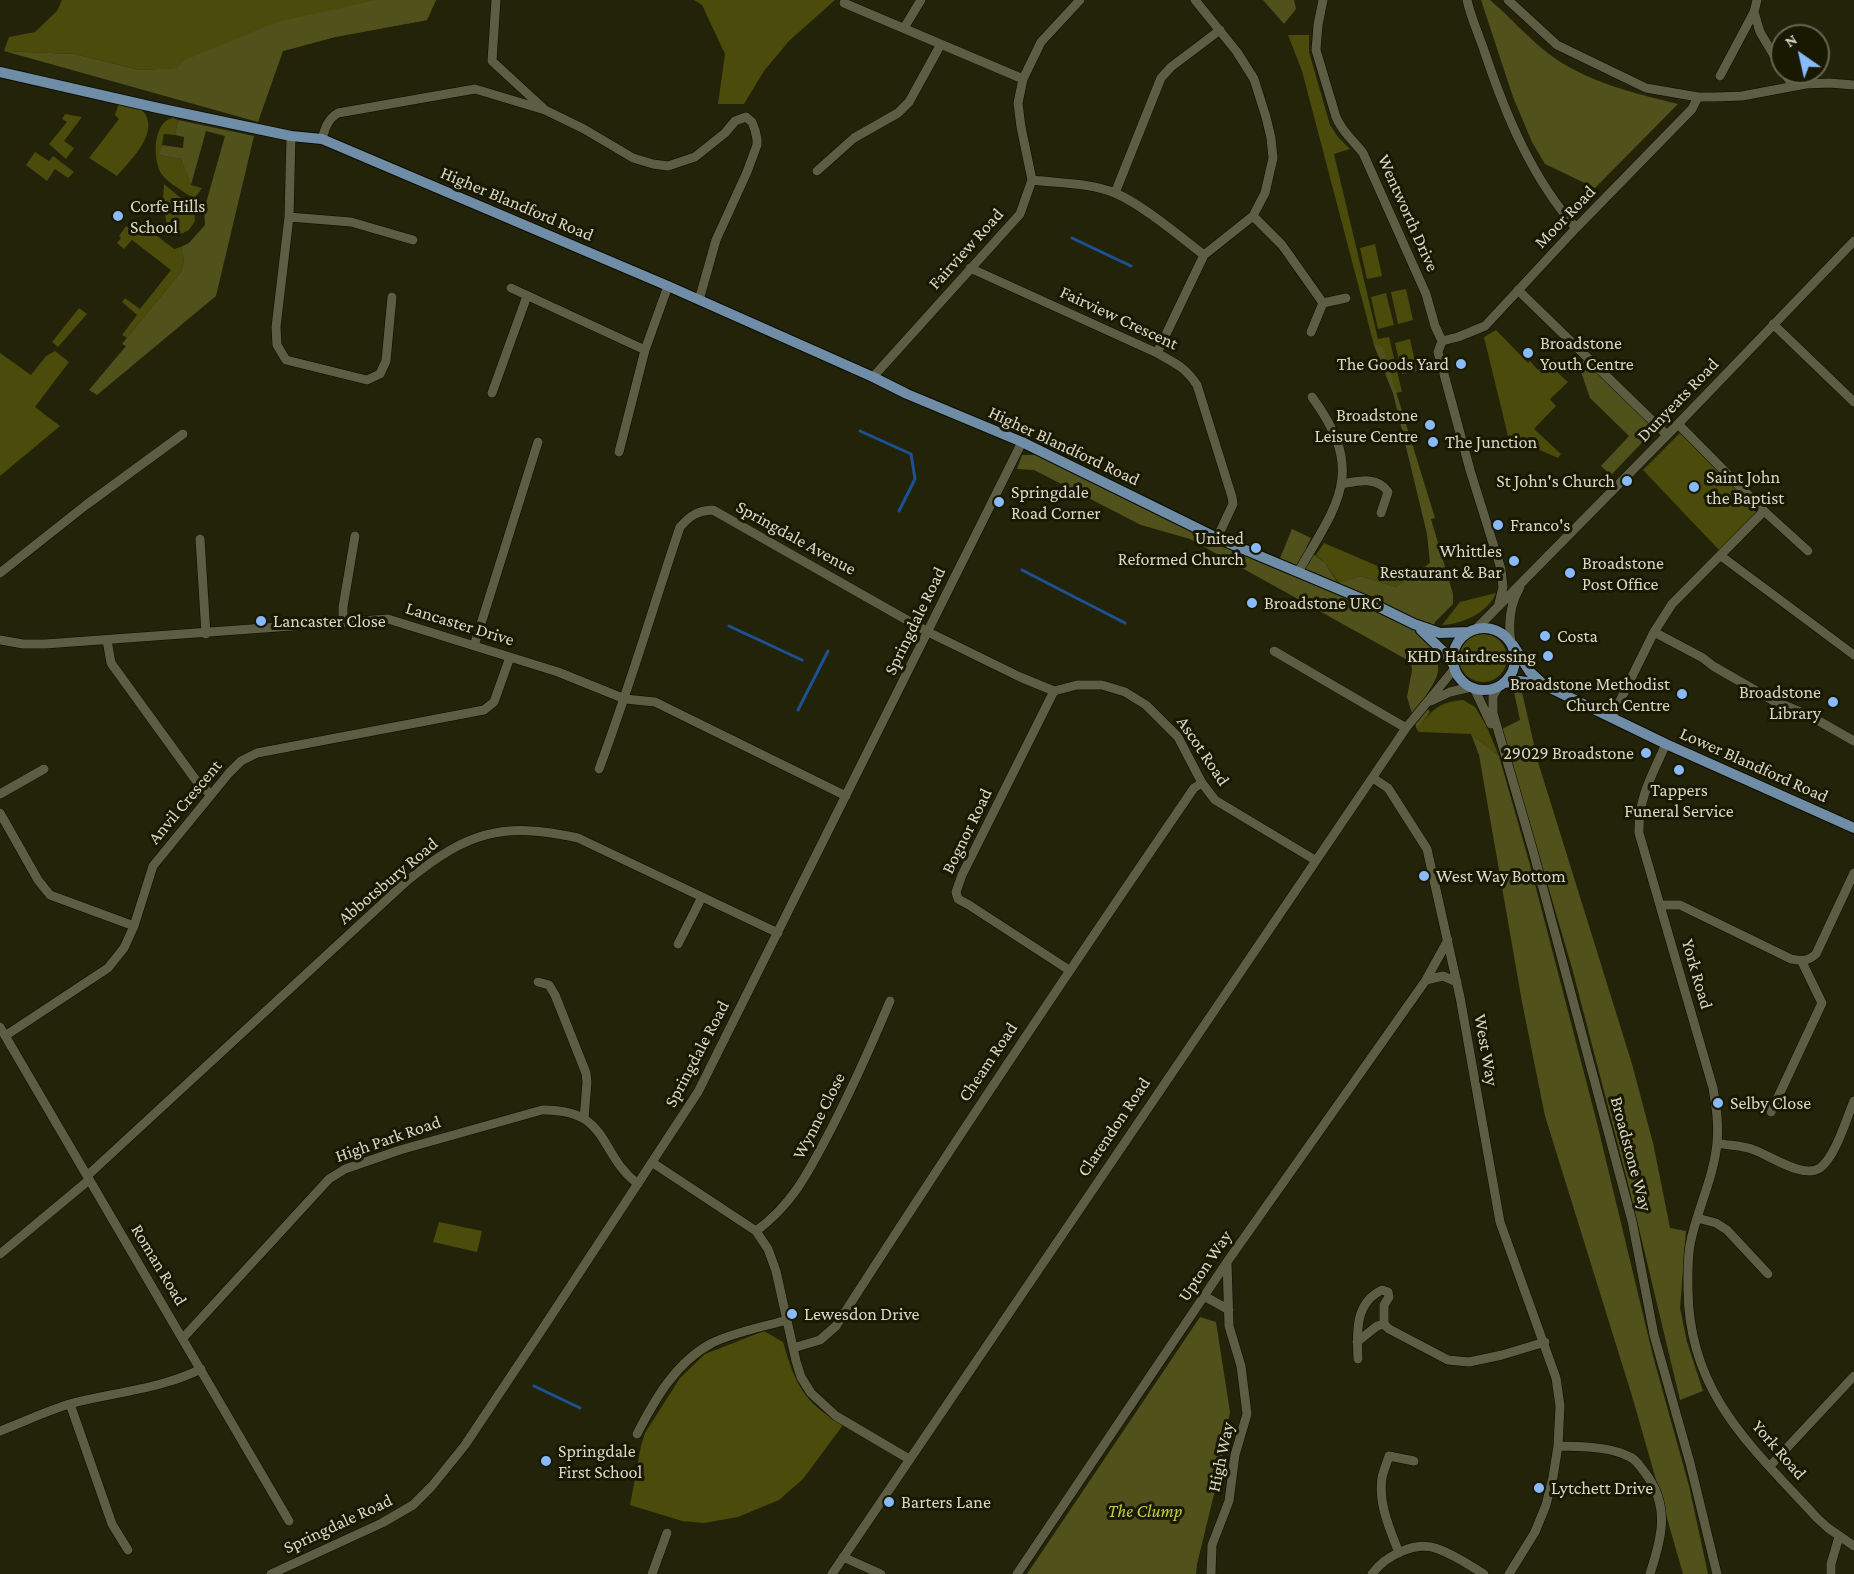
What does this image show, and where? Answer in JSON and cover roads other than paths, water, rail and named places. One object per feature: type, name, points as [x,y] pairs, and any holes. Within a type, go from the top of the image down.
[{"type":"main road","name":"Higher Blandford Road","points":[[0,72],[291,136],[322,139],[668,286],[907,394],[1022,442],[1217,538],[1367,601],[1414,624],[1440,633],[1472,631]]},
{"type":"main road","name":"Higher Blandford Road","points":[[1414,624],[1437,644],[1454,667]]},
{"type":"main road","points":[[1487,627],[1495,629],[1504,634],[1512,644],[1514,669],[1502,684],[1483,690],[1472,687],[1459,676],[1454,667],[1456,645],[1472,631],[1487,627]]},
{"type":"main road","name":"Lower Blandford Road","points":[[1512,644],[1530,672],[1544,685]]},
{"type":"main road","name":"Lower Blandford Road","points":[[1502,684],[1519,681],[1544,685],[1666,744],[1854,828]]},
{"type":"street","points":[[496,0],[492,61],[545,110]]},
{"type":"street","points":[[904,28],[921,0]]},
{"type":"street","points":[[1080,0],[1041,42],[1023,79],[1018,103],[1032,180],[1095,188],[1115,193],[1139,207],[1204,255]]},
{"type":"street","points":[[1157,353],[1204,255],[1253,216],[1265,193],[1273,158],[1272,138],[1254,79],[1237,52],[1195,0]]},
{"type":"street","name":"Wentworth Drive","points":[[1323,0],[1316,50],[1340,127],[1364,153],[1423,286],[1442,341],[1438,352],[1470,470],[1501,569],[1503,587],[1498,605]]},
{"type":"street","points":[[1467,0],[1491,73],[1521,145],[1541,183],[1576,228]]},
{"type":"street","points":[[1508,0],[1557,45],[1646,88],[1698,97],[1742,96],[1793,86],[1829,83],[1854,85]]},
{"type":"street","points":[[1720,76],[1754,12],[1757,0]]},
{"type":"street","points":[[843,3],[1023,79]]},
{"type":"street","points":[[1754,12],[1760,32],[1770,49]]},
{"type":"street","points":[[1115,193],[1161,78],[1220,30]]},
{"type":"street","points":[[817,171],[854,138],[898,113],[909,102],[940,44]]},
{"type":"street","points":[[322,139],[332,117],[338,113],[475,89],[545,110],[633,158],[669,166],[695,157],[740,118],[746,117],[752,122],[758,139],[754,156],[716,240],[699,300]]},
{"type":"street","name":"Moor Road","points":[[1442,341],[1485,326],[1692,109],[1698,97]]},
{"type":"street","points":[[291,136],[289,217],[276,327],[276,345],[286,360],[367,380],[380,374],[386,361],[395,318],[392,297]]},
{"type":"street","name":"Fairview Road","points":[[873,377],[1020,214],[1032,180]]},
{"type":"street","points":[[1253,216],[1282,245],[1323,303]]},
{"type":"street","points":[[289,217],[351,222],[413,240]]},
{"type":"street","points":[[394,246],[398,235]]},
{"type":"street","name":"Dunyeats Road","points":[[1472,631],[1678,424],[1854,241]]},
{"type":"street","name":"Fairview Crescent","points":[[970,268],[1183,367],[1197,385],[1232,497],[1233,504],[1217,538]]},
{"type":"street","points":[[619,452],[645,350],[668,286]]},
{"type":"street","points":[[511,288],[645,350]]},
{"type":"street","points":[[1518,290],[1667,435]]},
{"type":"street","points":[[492,393],[527,296]]},
{"type":"street","points":[[1323,303],[1346,298]]},
{"type":"street","points":[[1311,332],[1323,303]]},
{"type":"street","points":[[1773,324],[1854,402]]},
{"type":"street","points":[[1298,572],[1335,507],[1342,484],[1343,466],[1334,434],[1326,416],[1312,397]]},
{"type":"street","points":[[1678,424],[1764,511],[1808,550]]},
{"type":"street","points":[[0,573],[86,505],[183,434]]},
{"type":"street","points":[[474,646],[538,442]]},
{"type":"street","name":"Springdale Road","points":[[271,1574],[400,1514],[432,1486],[465,1445],[653,1163],[698,1092],[1022,442]]},
{"type":"street","points":[[1342,484],[1372,481],[1385,488],[1388,492],[1381,513]]},
{"type":"street","name":"Springdale Avenue","points":[[599,769],[625,699],[680,527],[698,511],[713,510],[928,632]]},
{"type":"street","points":[[1612,717],[1654,632],[1672,604],[1764,511]]},
{"type":"street","points":[[344,623],[343,607],[355,536]]},
{"type":"street","points":[[200,539],[206,633]]},
{"type":"street","points":[[1721,555],[1853,652]]},
{"type":"street","name":"Dunyeats Road","points":[[1512,644],[1509,628],[1512,606],[1524,580]]},
{"type":"street","name":"Lancaster Drive","points":[[0,640],[22,644],[107,640],[388,619],[558,672],[625,699]]},
{"type":"street","points":[[928,632],[1054,691]]},
{"type":"street","points":[[1654,632],[1703,658],[1774,701],[1810,716],[1854,741]]},
{"type":"street","points":[[107,640],[111,663],[195,779],[211,795]]},
{"type":"street","points":[[1274,651],[1406,728]]},
{"type":"street","name":"Anvil Crescent","points":[[5,1036],[108,968],[124,948],[134,926],[153,866],[241,761],[257,753],[484,710],[494,702],[510,657]]},
{"type":"street","name":"Clarendon Road","points":[[832,1574],[1315,860],[1406,728],[1429,702],[1454,667]]},
{"type":"street","name":"Broadstone Way","points":[[1502,684],[1493,696],[1492,704],[1501,745],[1533,850],[1626,1198],[1654,1335],[1690,1463],[1717,1574]]},
{"type":"street","name":"Ascot Road","points":[[1054,691],[1077,686],[1102,685],[1125,692],[1146,705],[1178,737],[1202,783],[1215,800],[1315,860]]},
{"type":"street","name":"Clarendon Road","points":[[1429,702],[1450,692],[1472,687]]},
{"type":"street","name":"Broadstone Way","points":[[1472,687],[1501,745]]},
{"type":"street","name":"Bognor Road","points":[[1054,691],[962,875],[956,892],[958,899],[1069,970]]},
{"type":"street","points":[[625,699],[655,702],[846,796]]},
{"type":"street","name":"York Road","points":[[1666,744],[1650,779],[1638,814],[1639,833],[1713,1088],[1716,1108],[1717,1143],[1690,1241],[1688,1314],[1696,1353],[1710,1388],[1739,1431],[1817,1518],[1839,1537],[1854,1546]]},
{"type":"street","points":[[0,794],[44,769]]},
{"type":"street","name":"West Way","points":[[1373,778],[1388,788],[1427,849],[1457,982],[1500,1222],[1545,1341],[1556,1377],[1560,1406],[1558,1446],[1553,1477],[1546,1505],[1535,1532],[1509,1574]]},
{"type":"street","name":"Cheam Road","points":[[793,1348],[820,1340],[836,1326],[1069,970],[1194,788],[1202,783]]},
{"type":"street","points":[[0,813],[38,880],[50,895],[134,926]]},
{"type":"street","name":"Abbotsbury Road","points":[[0,1254],[88,1178],[408,880],[447,850],[462,843],[498,832],[516,830],[551,832],[569,836],[598,847],[778,933]]},
{"type":"street","points":[[1660,905],[1680,905],[1772,951],[1802,962],[1816,954],[1854,873]]},
{"type":"street","points":[[678,944],[702,897]]},
{"type":"street","name":"Upton Way","points":[[1017,1574],[1227,1262],[1426,980],[1448,940]]},
{"type":"street","points":[[1771,1112],[1822,1003],[1802,962]]},
{"type":"street","points":[[1426,980],[1443,976],[1457,982]]},
{"type":"street","points":[[538,982],[549,984],[555,995],[586,1073],[584,1119]]},
{"type":"street","name":"Wynne Close","points":[[756,1231],[774,1217],[804,1180],[856,1081],[890,1001]]},
{"type":"street","name":"Roman Road","points":[[0,1027],[289,1521]]},
{"type":"street","points":[[1717,1143],[1752,1149],[1799,1170],[1811,1171],[1820,1167],[1832,1152],[1854,1101]]},
{"type":"street","name":"High Park Road","points":[[183,1338],[301,1208],[336,1174],[400,1150],[542,1110],[563,1110],[584,1119],[597,1129],[620,1167],[638,1184]]},
{"type":"street","points":[[653,1163],[756,1231],[768,1249],[776,1271],[801,1377],[811,1394],[836,1416],[909,1459]]},
{"type":"street","points":[[1697,1218],[1716,1223],[1727,1230],[1768,1274]]},
{"type":"street","name":"High Way","points":[[1211,1574],[1212,1545],[1229,1501],[1234,1455],[1247,1414],[1241,1366],[1229,1326],[1227,1262]]},
{"type":"street","points":[[1358,1359],[1356,1326],[1368,1301],[1382,1290],[1388,1292],[1389,1297],[1384,1305],[1384,1324],[1389,1329],[1448,1360],[1469,1362],[1545,1341]]},
{"type":"street","points":[[1204,1296],[1229,1310]]},
{"type":"street","points":[[637,1434],[660,1393],[677,1371],[695,1354],[712,1343],[730,1336],[787,1320]]},
{"type":"street","points":[[1357,1342],[1377,1326],[1384,1324]]},
{"type":"street","points":[[0,1431],[70,1404],[164,1384],[201,1369]]},
{"type":"street","points":[[1770,1466],[1854,1376]]},
{"type":"street","points":[[70,1404],[112,1524],[128,1550]]},
{"type":"street","points":[[1558,1446],[1619,1452],[1633,1458],[1654,1485],[1661,1504],[1660,1542],[1650,1574]]},
{"type":"street","points":[[1399,1552],[1385,1515],[1382,1479],[1389,1455],[1414,1461]]},
{"type":"street","points":[[652,1574],[667,1533]]},
{"type":"street","points":[[1832,1574],[1831,1563],[1839,1537]]},
{"type":"street","points":[[1372,1574],[1380,1563],[1399,1552],[1415,1548],[1436,1548],[1484,1574]]},
{"type":"street","points":[[843,1557],[881,1574]]},
{"type":"waterway","points":[[1072,238],[1131,266]]},
{"type":"waterway","points":[[860,431],[911,454],[915,479],[899,511]]},
{"type":"waterway","points":[[1022,570],[1125,623]]},
{"type":"waterway","points":[[729,626],[802,660]]},
{"type":"waterway","points":[[798,710],[828,651]]},
{"type":"waterway","points":[[534,1386],[580,1408]]},
{"type":"place","name":"Corfe Hills School","points":[[118,216]]},
{"type":"place","name":"Broadstone Youth Centre","points":[[1528,353]]},
{"type":"place","name":"The Goods Yard","points":[[1461,364]]},
{"type":"place","name":"Broadstone Leisure Centre","points":[[1430,425]]},
{"type":"place","name":"The Junction","points":[[1433,442]]},
{"type":"place","name":"St John's Church","points":[[1627,481]]},
{"type":"place","name":"Saint John the Baptist","points":[[1694,487]]},
{"type":"place","name":"Springdale Road Corner","points":[[999,502]]},
{"type":"place","name":"Franco's","points":[[1498,525]]},
{"type":"place","name":"United Reformed Church","points":[[1256,548]]},
{"type":"place","name":"Whittles Restaurant & Bar","points":[[1514,561]]},
{"type":"place","name":"Broadstone Post Office","points":[[1570,573]]},
{"type":"place","name":"Broadstone URC","points":[[1252,603]]},
{"type":"place","name":"Lancaster Close","points":[[261,621]]},
{"type":"place","name":"Costa","points":[[1545,636]]},
{"type":"place","name":"KHD Hairdressing","points":[[1548,656]]},
{"type":"place","name":"Broadstone Methodist Church Centre","points":[[1682,694]]},
{"type":"place","name":"Broadstone Library","points":[[1833,702]]},
{"type":"place","name":"29029 Broadstone","points":[[1646,753]]},
{"type":"place","name":"Tappers Funeral Service","points":[[1679,770]]},
{"type":"place","name":"West Way Bottom","points":[[1424,876]]},
{"type":"place","name":"Selby Close","points":[[1718,1103]]},
{"type":"place","name":"Lewesdon Drive","points":[[792,1314]]},
{"type":"place","name":"Springdale First School","points":[[546,1461]]},
{"type":"place","name":"Lytchett Drive","points":[[1539,1488]]},
{"type":"place","name":"Barters Lane","points":[[889,1502]]},
{"type":"park label","name":"The Clump","points":[[1145,1511]]}]
